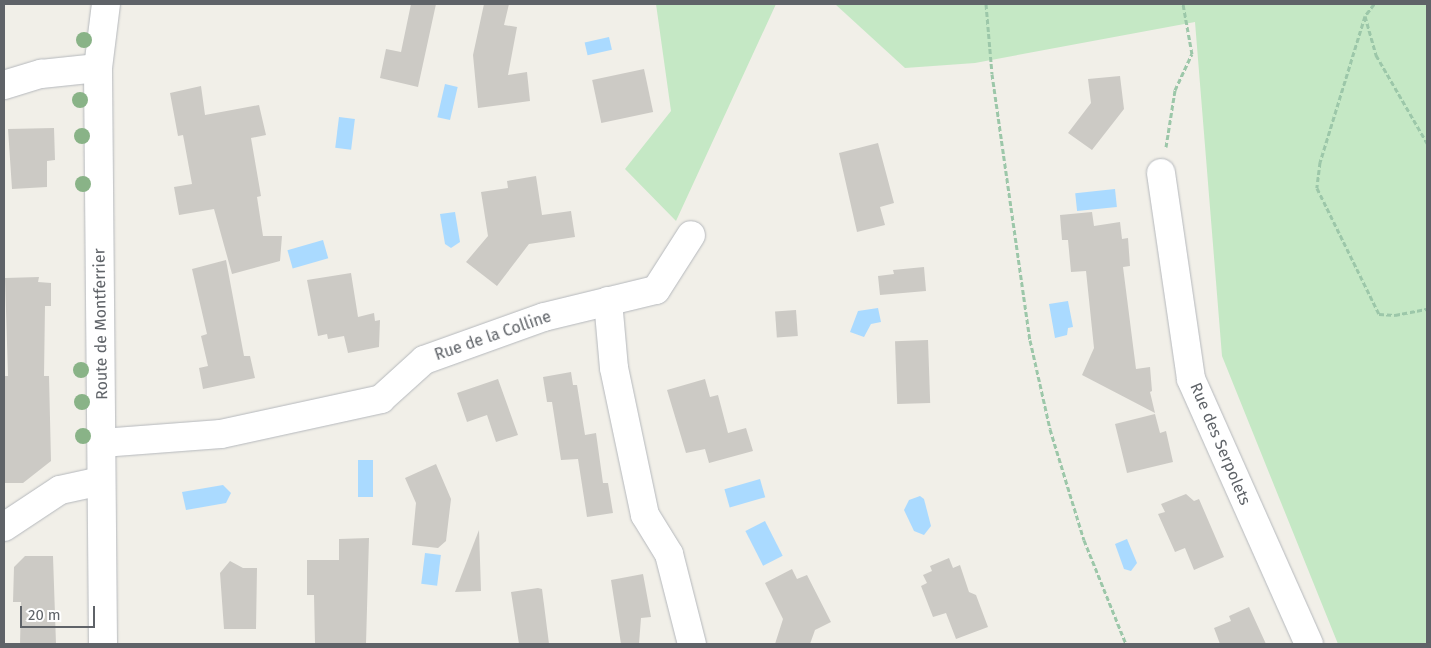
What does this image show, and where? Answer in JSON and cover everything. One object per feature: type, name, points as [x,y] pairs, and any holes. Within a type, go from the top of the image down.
[{"type":"street","name":"Route de Montferrier","points":[[103,644],[98,68],[106,4]]},
{"type":"street","points":[[4,85],[41,74],[98,68]]},
{"type":"street","name":"Rue des Serpolets","points":[[1161,173],[1191,378],[1309,644]]},
{"type":"street","name":"Rue de la Colline","points":[[102,443],[220,434],[381,399],[424,360],[544,317],[656,290],[691,235]]},
{"type":"street","points":[[608,301],[615,377],[645,514],[669,554],[692,644]]},
{"type":"street","points":[[4,527],[60,490],[101,481]]},
{"type":"path","points":[[986,4],[995,93],[1032,349],[1050,429],[1084,540],[1126,644]]},
{"type":"path","points":[[1161,173],[1175,90],[1192,54],[1183,4]]},
{"type":"path","points":[[1374,4],[1365,16],[1320,162],[1317,188],[1379,314],[1395,315],[1427,309]]},
{"type":"path","points":[[1365,16],[1376,55],[1427,143]]},
{"type":"green space","points":[[656,4],[776,4],[676,221],[625,169],[671,111]]},
{"type":"green space","points":[[835,4],[1427,4],[1427,644],[1338,644],[1222,356],[1195,22],[975,63],[905,68]]},
{"type":"water","points":[[609,37],[612,50],[588,55],[585,43]]},
{"type":"water","points":[[445,84],[458,87],[450,120],[437,117]]},
{"type":"water","points":[[339,117],[355,119],[351,150],[335,148]]},
{"type":"water","points":[[1115,189],[1117,207],[1077,211],[1075,193]]},
{"type":"water","points":[[455,212],[460,242],[451,248],[445,244],[440,214]]},
{"type":"water","points":[[323,240],[328,258],[293,268],[287,250]]},
{"type":"water","points":[[1068,301],[1073,327],[1068,328],[1067,335],[1055,338],[1049,304]]},
{"type":"water","points":[[878,308],[881,322],[871,324],[864,337],[850,332],[858,311]]},
{"type":"water","points":[[358,460],[373,460],[373,497],[358,497]]},
{"type":"water","points":[[760,479],[765,497],[730,507],[724,489]]},
{"type":"water","points":[[223,485],[231,493],[226,503],[186,510],[182,492]]},
{"type":"water","points":[[920,496],[924,499],[931,526],[924,535],[914,531],[904,510],[909,500]]},
{"type":"water","points":[[765,521],[783,556],[763,566],[745,531]]},
{"type":"water","points":[[1127,539],[1137,563],[1131,571],[1124,569],[1115,544]]},
{"type":"water","points":[[425,553],[441,555],[437,586],[421,584]]},
{"type":"building","points":[[411,4],[436,4],[418,87],[380,78],[386,49],[401,52]]},
{"type":"building","points":[[484,4],[509,4],[504,25],[517,27],[508,75],[527,72],[530,101],[478,108],[473,55]]},
{"type":"building","points":[[644,69],[653,112],[601,123],[592,80]]},
{"type":"building","points":[[1120,76],[1124,109],[1092,150],[1068,133],[1091,103],[1088,79]]},
{"type":"building","points":[[201,86],[205,115],[259,105],[266,135],[251,138],[261,196],[257,197],[263,236],[282,236],[280,261],[232,274],[214,209],[179,215],[174,187],[192,184],[183,135],[178,136],[170,93]]},
{"type":"building","points":[[54,128],[55,160],[47,161],[47,187],[12,189],[8,129]]},
{"type":"building","points":[[878,143],[894,203],[880,207],[885,225],[857,232],[839,153]]},
{"type":"building","points":[[536,176],[542,215],[571,211],[575,237],[529,244],[497,286],[466,262],[488,236],[481,192],[508,188],[507,181]]},
{"type":"building","points":[[1092,212],[1094,226],[1120,222],[1122,239],[1128,238],[1130,266],[1123,267],[1136,369],[1150,367],[1152,391],[1150,392],[1155,413],[1082,375],[1094,348],[1086,271],[1071,272],[1068,240],[1062,240],[1060,215]]},
{"type":"building","points":[[226,260],[244,356],[250,356],[255,378],[203,389],[199,368],[208,366],[201,336],[207,334],[192,269]]},
{"type":"building","points":[[924,267],[926,291],[880,295],[878,276],[894,274],[893,270]]},
{"type":"building","points":[[351,273],[358,317],[374,313],[375,321],[380,320],[379,347],[348,353],[344,336],[328,339],[327,334],[318,336],[307,280]]},
{"type":"building","points":[[39,277],[38,282],[51,283],[51,306],[45,306],[44,376],[49,376],[51,461],[23,483],[4,483],[4,376],[8,376],[5,278]]},
{"type":"building","points":[[796,310],[798,336],[777,337],[775,311]]},
{"type":"building","points":[[928,340],[930,403],[897,404],[895,341]]},
{"type":"building","points":[[571,372],[573,385],[577,385],[585,435],[596,433],[603,483],[608,483],[613,513],[587,517],[578,459],[561,460],[552,402],[547,402],[543,377]]},
{"type":"building","points":[[498,379],[518,435],[496,442],[487,415],[467,422],[457,393]]},
{"type":"building","points":[[705,379],[710,397],[718,395],[728,433],[746,428],[753,451],[709,463],[705,449],[686,453],[667,390]]},
{"type":"building","points":[[1155,414],[1160,433],[1166,431],[1173,462],[1127,473],[1115,424]]},
{"type":"building","points":[[436,464],[451,499],[446,541],[438,548],[412,545],[416,503],[405,478]]},
{"type":"building","points":[[1186,494],[1194,501],[1199,499],[1224,557],[1194,570],[1185,548],[1175,552],[1158,514],[1165,512],[1161,504]]},
{"type":"building","points":[[479,530],[481,591],[455,592]]},
{"type":"building","points":[[369,538],[366,644],[315,644],[314,595],[307,595],[307,560],[339,560],[339,539]]},
{"type":"building","points":[[25,556],[53,556],[56,644],[20,644],[21,602],[13,602],[14,567]]},
{"type":"building","points":[[949,558],[953,568],[960,565],[969,592],[976,595],[988,627],[956,639],[946,613],[933,617],[921,586],[927,583],[923,575],[932,571],[930,566]]},
{"type":"building","points":[[230,561],[243,568],[257,568],[256,629],[224,629],[220,573]]},
{"type":"building","points":[[792,569],[797,579],[807,575],[831,622],[815,630],[810,644],[775,644],[783,619],[765,583]]},
{"type":"building","points":[[643,574],[651,617],[641,618],[639,644],[621,644],[611,580]]},
{"type":"building","points":[[542,589],[549,644],[519,644],[511,592]]},
{"type":"building","points":[[1249,607],[1266,644],[1220,644],[1214,628],[1231,621],[1229,616]]}]
